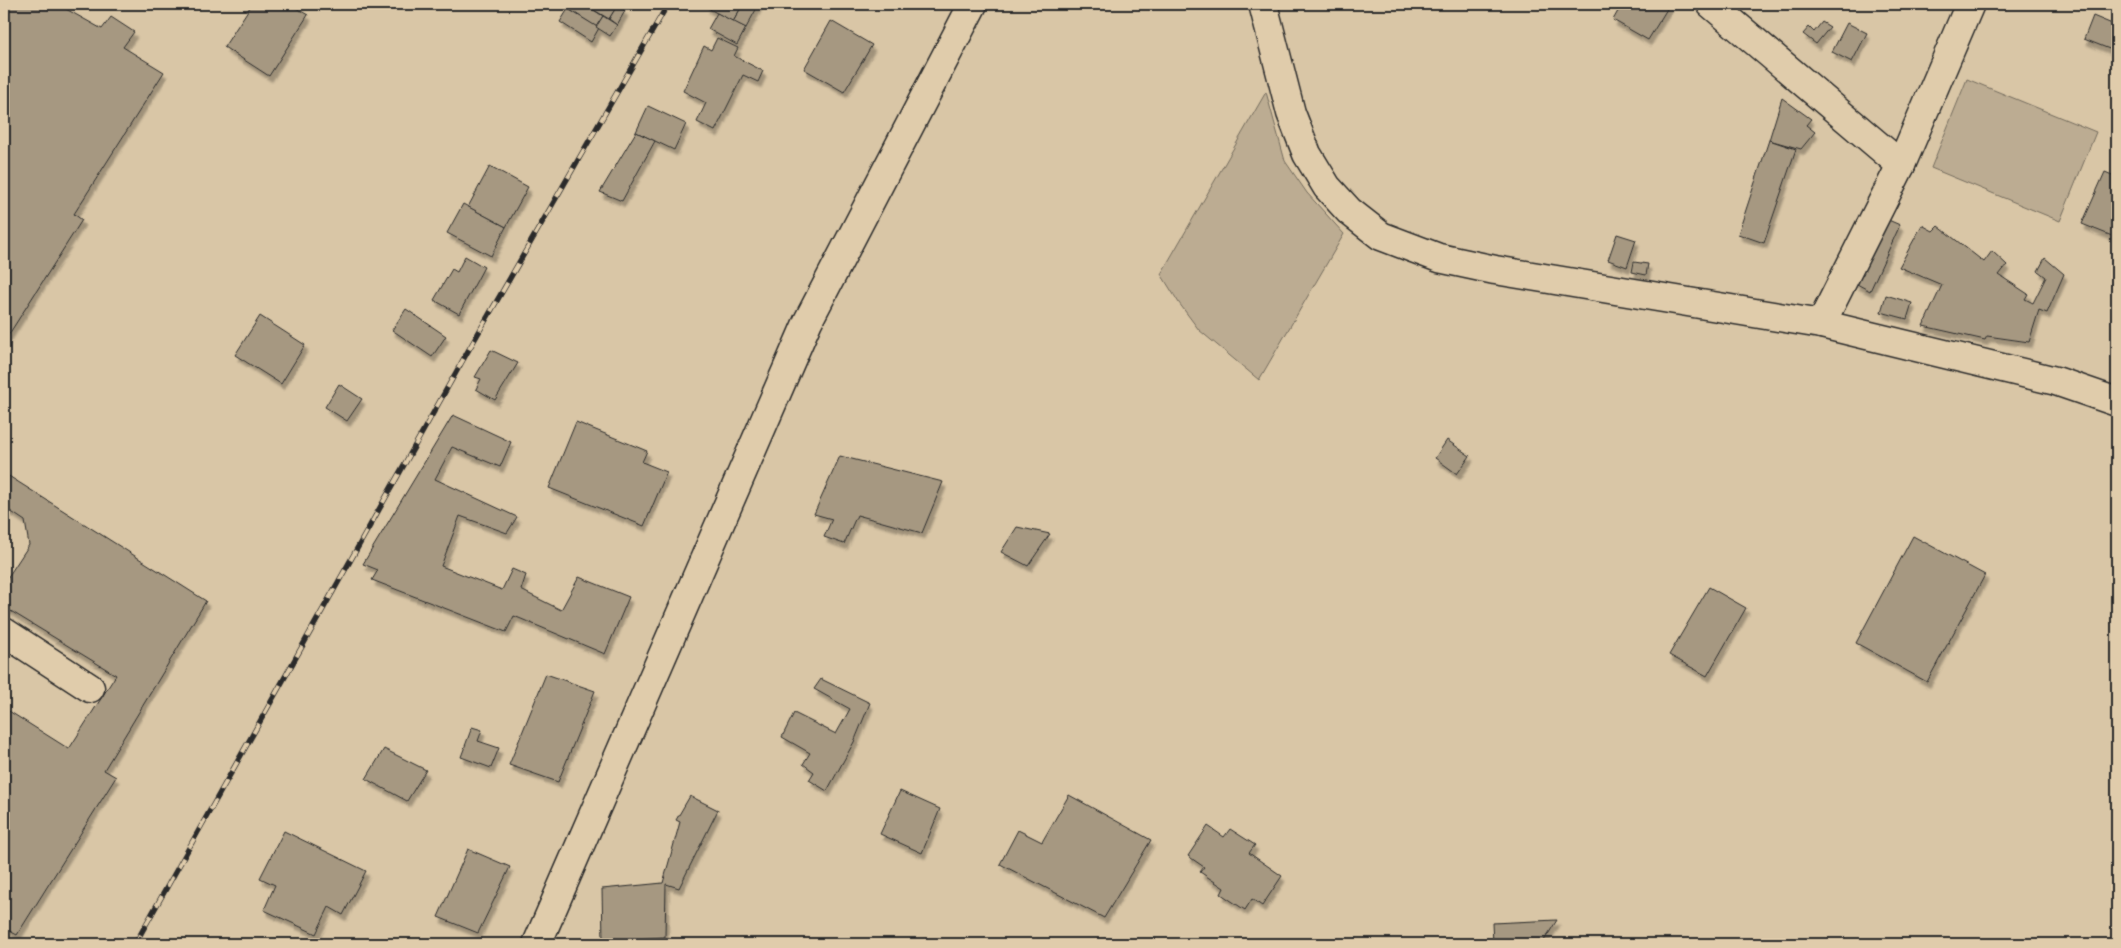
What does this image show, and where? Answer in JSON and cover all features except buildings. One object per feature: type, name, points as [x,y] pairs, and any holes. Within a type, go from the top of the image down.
[{"type":"street","points":[[537,944],[808,322],[973,4]]},
{"type":"street","points":[[1263,4],[1291,113],[1307,154],[1327,187],[1349,211],[1381,236],[1439,258],[1495,270],[1821,324],[2056,381],[2117,402]]},
{"type":"street","points":[[1712,4],[1901,165]]},
{"type":"street","points":[[1821,324],[1901,165],[1970,4]]},
{"type":"street","points":[[4,632],[90,688]]},
{"type":"shaded area","points":[[1967,79],[2096,132],[2060,221],[1931,168]]},
{"type":"shaded area","points":[[1266,92],[1285,161],[1307,193],[1344,234],[1259,380],[1199,330],[1161,274]]},
{"type":"railway","points":[[135,944],[468,351],[668,4]]}]
